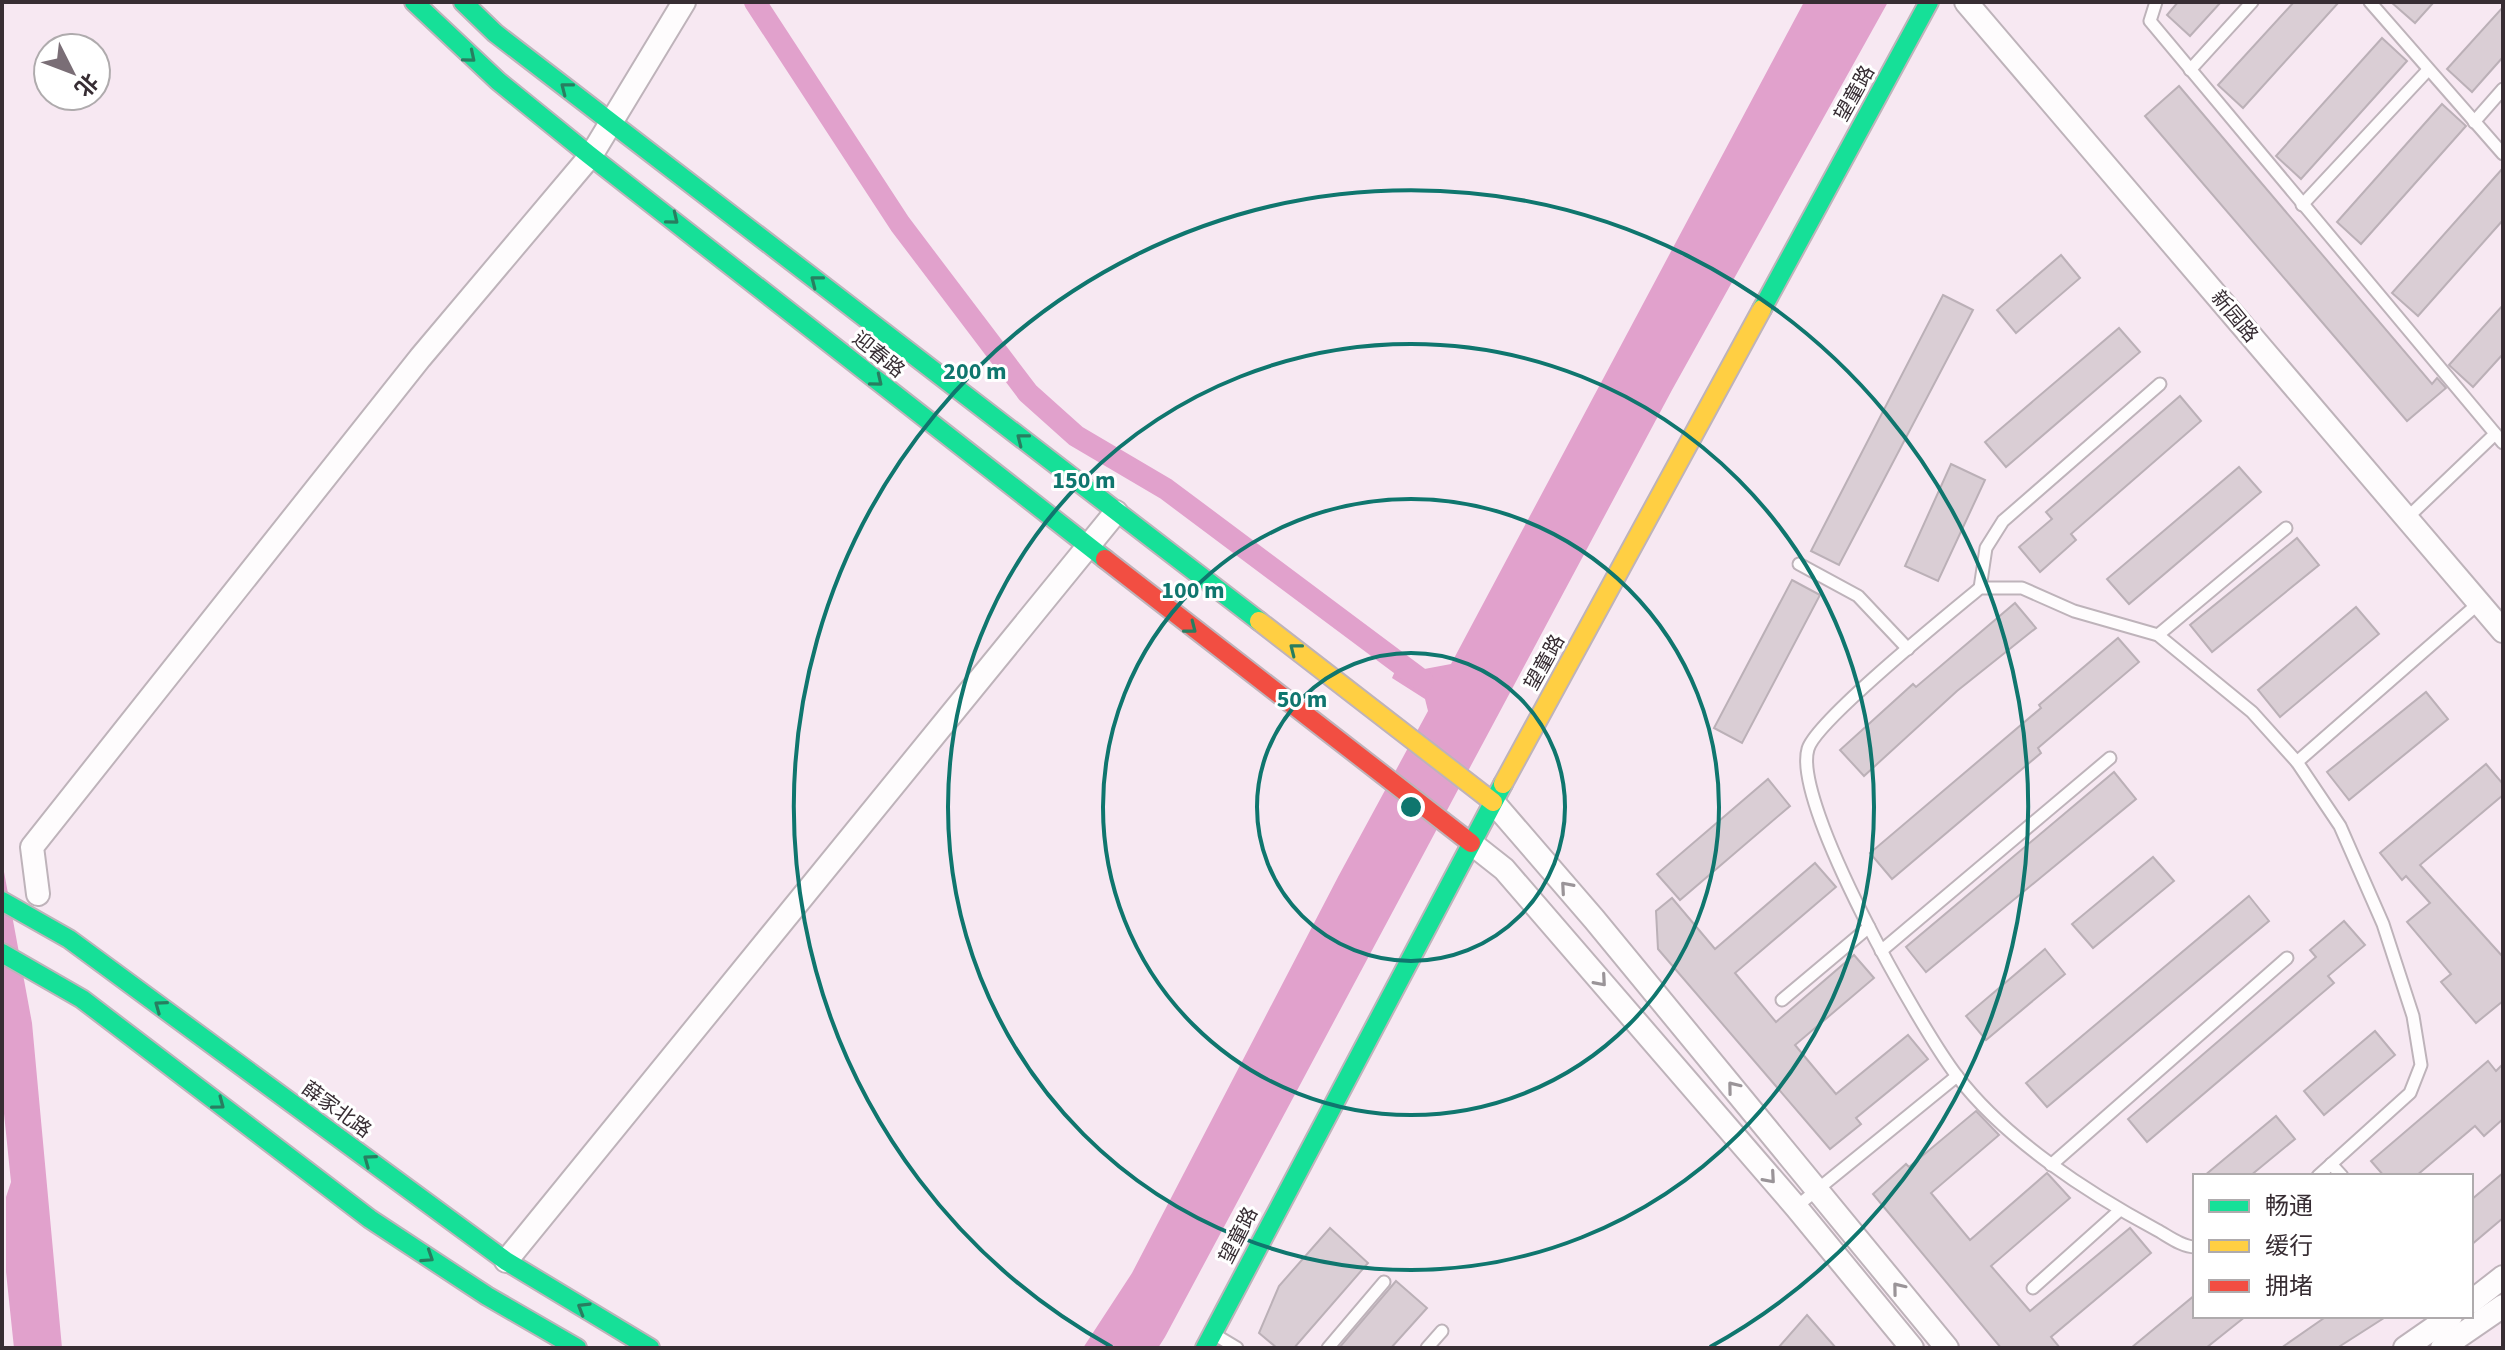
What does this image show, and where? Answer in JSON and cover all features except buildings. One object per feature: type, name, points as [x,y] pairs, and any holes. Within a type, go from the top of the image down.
[{"type":"main road","name":"迎春路","points":[[414,2],[463,51],[592,154],[1085,546],[1471,843]]},
{"type":"main road","name":"迎春路","points":[[463,2],[495,33],[1493,802]]},
{"type":"main road","name":"望童路","points":[[1209,1341],[1493,802],[1929,2]]},
{"type":"main road","name":"薛家北路","points":[[2,901],[69,939],[506,1261],[650,1348]]},
{"type":"main road","points":[[2,953],[82,999],[370,1219],[487,1296],[577,1348]]},
{"type":"street","points":[[38,894],[32,847],[420,358],[592,154],[609,121],[684,2]]},
{"type":"street","name":"新园路","points":[[1966,2],[2503,631]]},
{"type":"street","points":[[506,1261],[1085,546],[1116,512]]},
{"type":"street","points":[[1493,802],[1594,919],[1947,1348]]},
{"type":"street","points":[[1471,843],[1504,869],[1796,1207],[1912,1348]]},
{"type":"street","points":[[2473,1300],[2503,1277]]},
{"type":"street","points":[[2442,1348],[2468,1322],[2503,1306]]},
{"type":"street","points":[[2405,1348],[2448,1318]]},
{"type":"lane","points":[[2156,2],[2150,21],[2499,439],[2407,518]]},
{"type":"lane","points":[[2190,70],[2252,2]]},
{"type":"lane","points":[[2370,2],[2503,154]]},
{"type":"lane","points":[[2302,205],[2428,70]]},
{"type":"lane","points":[[2474,122],[2503,89]]},
{"type":"lane","points":[[1980,588],[1986,548],[2003,521],[2160,384]]},
{"type":"lane","points":[[2158,635],[2286,528]]},
{"type":"lane","points":[[1799,564],[1858,596],[1908,649]]},
{"type":"lane","points":[[2193,1246],[2120,1210],[2051,1165],[1957,1076],[1881,951],[1815,806],[1807,778],[1808,748],[1827,724],[1980,588],[2022,588],[2074,611],[2158,635],[2252,712],[2297,762],[2340,826],[2383,924],[2413,1016],[2421,1065],[2410,1093],[2320,1174]]},
{"type":"lane","points":[[2297,762],[2479,603]]},
{"type":"lane","points":[[1881,951],[2110,758]]},
{"type":"lane","points":[[1782,1000],[1869,927]]},
{"type":"lane","points":[[2051,1165],[2287,958]]},
{"type":"lane","points":[[1796,1207],[1957,1076]]},
{"type":"lane","points":[[2331,1164],[2340,1174]]},
{"type":"lane","points":[[2033,1288],[2120,1210]]},
{"type":"lane","points":[[1328,1348],[1384,1282]]},
{"type":"lane","points":[[1427,1348],[1442,1331]]},
{"type":"lane","points":[[1209,1341],[1237,1348]]},
{"type":"shaded area","points":[[1804,2],[1888,2],[1672,390],[1165,1337],[1158,1348],[1083,1348],[1132,1273],[1428,711],[1425,699],[1392,678],[1402,655],[1419,670],[1451,664]]},
{"type":"shaded area","points":[[2,861],[32,1023],[62,1348],[14,1348],[6,1272],[6,1197],[11,1182],[2,1094]]},
{"type":"waterway","points":[[755,2],[900,224],[1028,393],[1076,436],[1166,489],[1423,681]]},
{"type":"traffic: fast","points":[[414,2],[498,81],[588,154],[1105,559]]},
{"type":"traffic: fast","points":[[463,2],[495,33],[1259,621]]},
{"type":"traffic: fast","points":[[1762,309],[1929,2]]},
{"type":"traffic: fast","points":[[1205,1348],[1503,784]]},
{"type":"traffic: fast","points":[[2,901],[69,939],[506,1261],[650,1348]]},
{"type":"traffic: fast","points":[[2,953],[82,999],[370,1219],[487,1296],[577,1348]]},
{"type":"traffic: slow","points":[[1503,784],[1762,309]]},
{"type":"traffic: slow","points":[[1259,621],[1493,802]]},
{"type":"traffic: jam","points":[[1105,559],[1471,843]]}]
